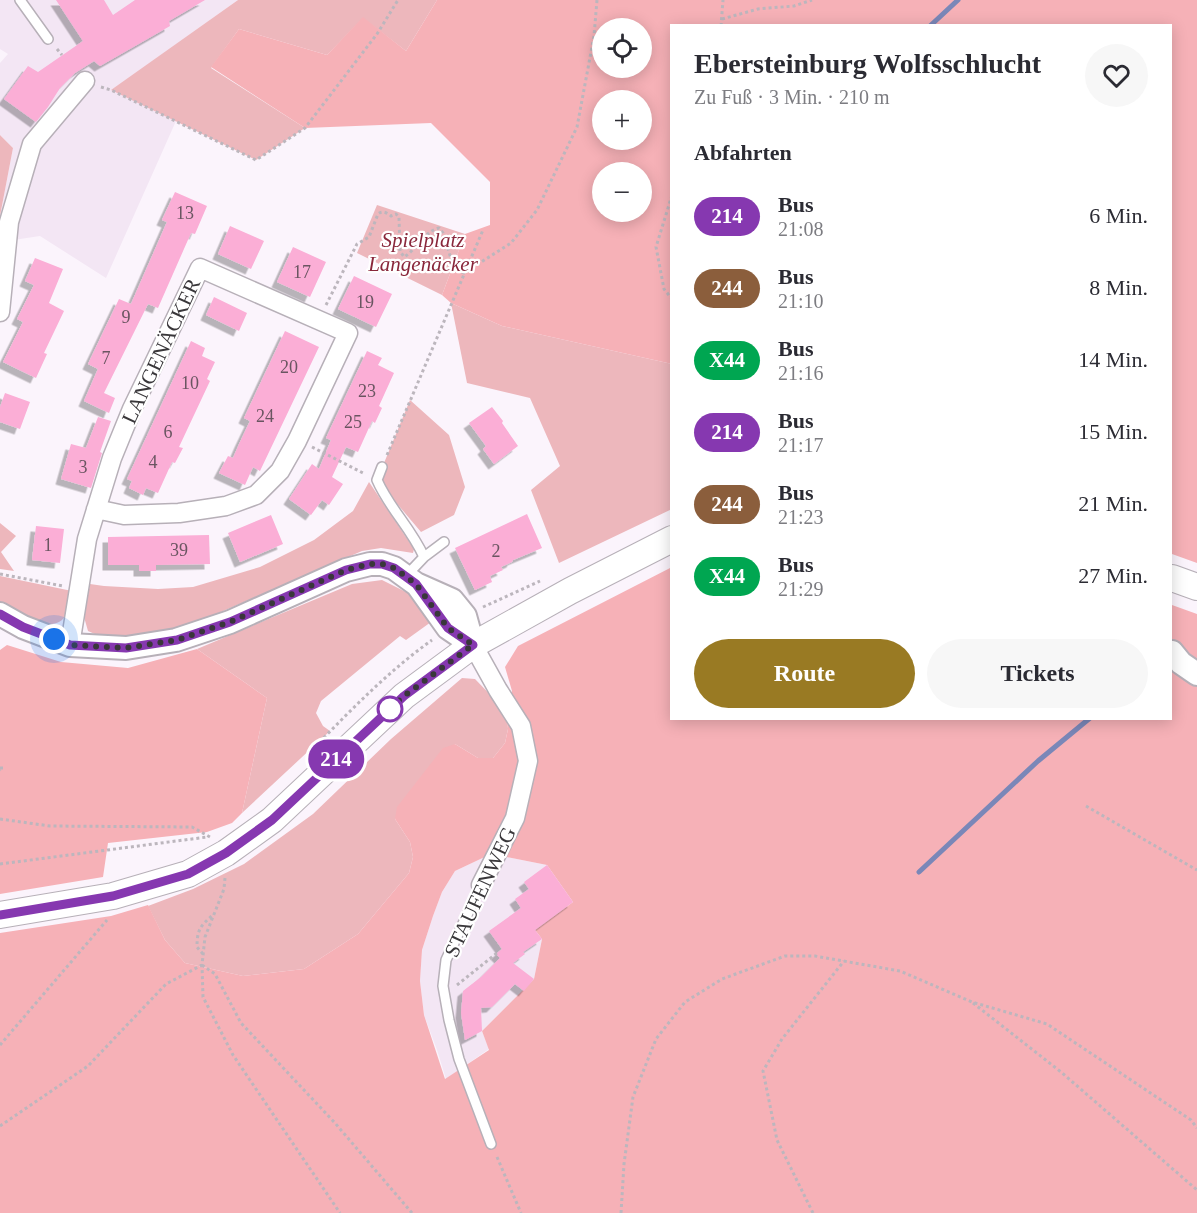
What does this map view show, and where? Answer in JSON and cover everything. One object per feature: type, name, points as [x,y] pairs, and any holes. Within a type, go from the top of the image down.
[{"type":"main road","points":[[0,915],[113,896],[188,874],[218,845],[272,820],[404,696],[473,645],[570,591],[670,540]]},
{"type":"main road","points":[[1172,578],[1197,587]]},
{"type":"street","points":[[0,312],[9,222],[32,144],[85,81]]},
{"type":"street","name":"LANGENÄCKER","points":[[70,645],[87,539],[96,509],[112,458],[132,409],[200,268],[348,333],[297,441],[280,471],[256,495],[226,506],[179,513],[124,515],[96,509]]},
{"type":"street","points":[[0,614],[23,627],[70,645],[126,648],[177,640],[230,622],[346,570],[370,564],[382,564],[394,568],[411,580],[452,600],[465,616],[473,645]]},
{"type":"street","points":[[411,580],[448,628],[473,645]]},
{"type":"street","name":"STAUFENWEG","points":[[473,645],[521,726],[528,761],[514,818],[481,885]]},
{"type":"street","points":[[1172,652],[1181,663],[1197,674]]},
{"type":"lane","points":[[20,0],[48,39]]},
{"type":"lane","points":[[382,467],[378,480],[382,492],[417,541],[423,557]]},
{"type":"lane","points":[[411,580],[423,557],[444,542]]},
{"type":"lane","name":"STAUFENWEG","points":[[481,885],[446,960],[443,986],[448,1020],[459,1059],[491,1144]]},
{"type":"path","points":[[85,81],[111,90],[256,160],[305,128],[377,34],[398,0]]},
{"type":"path","points":[[464,273],[511,243],[537,210],[577,127],[594,36],[597,0]]},
{"type":"path","points":[[721,24],[723,0]]},
{"type":"path","points":[[722,19],[758,9],[794,6],[812,0]]},
{"type":"path","points":[[670,202],[656,247],[664,289],[670,296]]},
{"type":"path","points":[[318,320],[357,244],[369,237],[378,214],[381,212],[391,216],[396,214],[399,217],[400,251],[404,257],[412,252],[432,230],[439,228],[443,233],[454,268],[464,273]]},
{"type":"path","points":[[382,467],[483,230]]},
{"type":"path","points":[[297,441],[378,480]]},
{"type":"path","points":[[0,574],[79,589]]},
{"type":"path","points":[[348,713],[406,659],[448,628]]},
{"type":"path","points":[[1086,806],[1197,870]]},
{"type":"path","points":[[0,819],[50,826],[192,827],[218,845],[224,889],[205,937],[202,965],[203,997],[233,1055],[340,1213]]},
{"type":"path","points":[[0,864],[218,845]]},
{"type":"path","points":[[0,1044],[111,916],[113,896]]},
{"type":"path","points":[[203,954],[197,947],[197,934],[201,925],[214,914]]},
{"type":"path","points":[[443,986],[458,984],[497,953]]},
{"type":"path","points":[[621,1213],[624,1164],[633,1097],[656,1039],[685,1002],[722,978],[785,956],[814,956],[900,971],[972,1002],[1047,1023],[1191,1120],[1197,1128]]},
{"type":"path","points":[[813,1213],[777,1140],[763,1071],[782,1039],[844,961]]},
{"type":"path","points":[[0,1126],[88,1066],[166,984],[202,965]]},
{"type":"path","points":[[202,965],[215,974],[241,1023],[335,1123],[412,1213]]},
{"type":"path","points":[[972,1002],[1061,1072],[1197,1190]]},
{"type":"path","points":[[491,1144],[521,1213]]},
{"type":"shaded area","points":[[0,0],[238,0],[112,90],[176,121],[106,278],[40,236],[0,242],[0,216],[13,148],[0,135],[0,63],[8,54],[0,49]]},
{"type":"shaded area","points":[[437,0],[1197,0],[1197,563],[1172,554],[1172,24],[670,24],[670,364],[502,326],[451,303],[442,295],[465,234],[490,225],[490,182],[431,123],[305,128],[211,67],[239,29],[327,55],[363,17],[406,51]]},
{"type":"shaded area","points":[[670,568],[670,720],[1172,720],[1172,605],[1197,614],[1197,1213],[0,1213],[0,933],[111,916],[148,905],[165,940],[185,963],[243,976],[304,969],[358,934],[409,873],[413,857],[410,842],[395,819],[397,807],[443,748],[455,744],[478,758],[493,758],[505,743],[508,729],[507,712],[512,691],[505,667],[518,646]],"holes":[[[491,854],[547,865],[573,902],[535,930],[542,939],[534,979],[482,1031],[489,1050],[445,1079],[424,1015],[420,981],[422,950],[442,892],[455,871]]]},
{"type":"shaded area","points":[[7,645],[61,662],[128,668],[197,649],[267,698],[242,813],[232,823],[207,832],[108,843],[103,877],[0,894],[0,650]]},
{"type":"shaded area","points":[[491,854],[547,865],[573,902],[535,930],[542,939],[534,979],[482,1031],[489,1049],[446,1079],[424,1015],[420,981],[422,950],[442,892],[455,871]]},
{"type":"green space","points":[[238,0],[437,0],[406,51],[363,18],[327,55],[239,29],[211,68],[305,128],[256,160],[111,90]]},
{"type":"green space","points":[[0,135],[13,148],[0,216]]},
{"type":"green space","name":"Spielplatz Langenäcker","points":[[377,205],[465,234],[442,295],[357,253]]},
{"type":"green space","points":[[451,303],[502,326],[670,364],[670,510],[559,563],[531,490],[560,466],[530,398],[467,383]]},
{"type":"green space","points":[[410,400],[449,435],[465,487],[454,515],[421,532],[377,480]]},
{"type":"green space","points":[[369,482],[414,549],[413,553],[381,548],[362,551],[193,624],[148,636],[104,638],[88,631],[84,617],[90,584],[158,589],[193,587],[260,567],[314,540],[353,511]]},
{"type":"green space","points":[[0,523],[16,536],[1,552],[14,571],[0,569]]},
{"type":"green space","points":[[0,576],[72,591],[66,614],[61,621],[44,624],[15,612],[0,602]]},
{"type":"green space","points":[[382,580],[414,596],[431,622],[406,640],[400,636],[321,701],[316,713],[323,726],[330,731],[242,813],[267,698],[197,649],[352,584]]},
{"type":"green space","points":[[462,678],[475,679],[507,712],[508,729],[505,743],[493,758],[478,758],[455,744],[395,819],[410,842],[413,857],[409,873],[358,934],[304,969],[243,976],[185,963],[165,940],[148,906],[193,889],[244,864],[313,814],[391,739]]},
{"type":"building","points":[[56,0],[104,0],[113,15],[135,0],[205,0],[169,21],[170,26],[100,66],[94,61],[75,73],[60,88],[36,122],[4,99],[28,66],[38,72],[83,41]]},
{"type":"building","points":[[175,192],[207,206],[195,234],[191,233],[158,308],[148,304],[104,393],[115,398],[109,413],[84,401],[98,369],[88,364],[119,299],[131,304],[167,222],[162,220]]},
{"type":"building","points":[[230,226],[264,241],[251,269],[218,254]]},
{"type":"building","points":[[293,247],[326,262],[310,297],[277,282]]},
{"type":"building","points":[[35,258],[63,269],[49,303],[64,311],[44,353],[47,354],[36,378],[3,362],[23,322],[17,319],[34,285],[25,281]]},
{"type":"building","points":[[354,276],[392,294],[376,327],[338,309]]},
{"type":"building","points":[[214,297],[247,313],[239,331],[206,315]]},
{"type":"building","points":[[285,331],[319,347],[260,471],[253,467],[245,485],[219,473],[228,456],[233,458],[250,421],[244,418]]},
{"type":"building","points":[[191,341],[205,348],[202,356],[215,362],[207,379],[210,381],[179,447],[183,448],[175,463],[172,462],[158,493],[146,488],[143,495],[129,488],[132,481],[127,479]]},
{"type":"building","points":[[367,351],[382,358],[378,365],[394,373],[379,406],[382,408],[375,423],[372,421],[358,452],[346,447],[332,477],[343,484],[329,505],[322,500],[311,515],[289,499],[312,464],[319,469],[331,440],[326,438]]},
{"type":"building","points":[[5,393],[30,402],[20,429],[0,422],[0,407]]},
{"type":"building","points":[[492,407],[518,446],[494,464],[483,449],[486,446],[469,423]]},
{"type":"building","points":[[98,417],[111,421],[91,488],[61,479],[71,444],[86,448]]},
{"type":"building","points":[[527,514],[542,548],[501,567],[503,570],[490,576],[492,582],[475,590],[455,548]]},
{"type":"building","points":[[271,515],[283,544],[240,562],[228,533]]},
{"type":"building","points":[[36,526],[64,529],[60,563],[32,560]]},
{"type":"building","points":[[209,535],[210,564],[156,565],[156,571],[139,571],[139,565],[108,565],[108,537]]},
{"type":"building","points":[[547,865],[573,902],[535,930],[542,939],[523,952],[525,954],[513,963],[534,979],[524,991],[515,984],[492,1007],[481,1008],[482,1031],[465,1040],[461,1013],[463,991],[500,958],[496,954],[502,949],[489,931],[521,908],[515,899],[529,889],[524,882]]},
{"type":"waterway","points":[[932,24],[958,0]]},
{"type":"waterway","points":[[919,872],[1038,761],[1088,720]]},
{"type":"bus line","name":"214","points":[[0,614],[23,627],[70,645],[126,648],[177,640],[230,622],[346,570],[358,566],[382,564],[394,568],[416,584],[448,628],[473,645],[404,696],[272,820],[226,853],[188,874],[113,896],[0,915]]},
{"type":"route","points":[[54,639],[70,645],[126,648],[177,640],[230,622],[346,570],[358,566],[382,564],[394,568],[416,584],[448,628],[473,645],[388,710],[390,709]]}]
